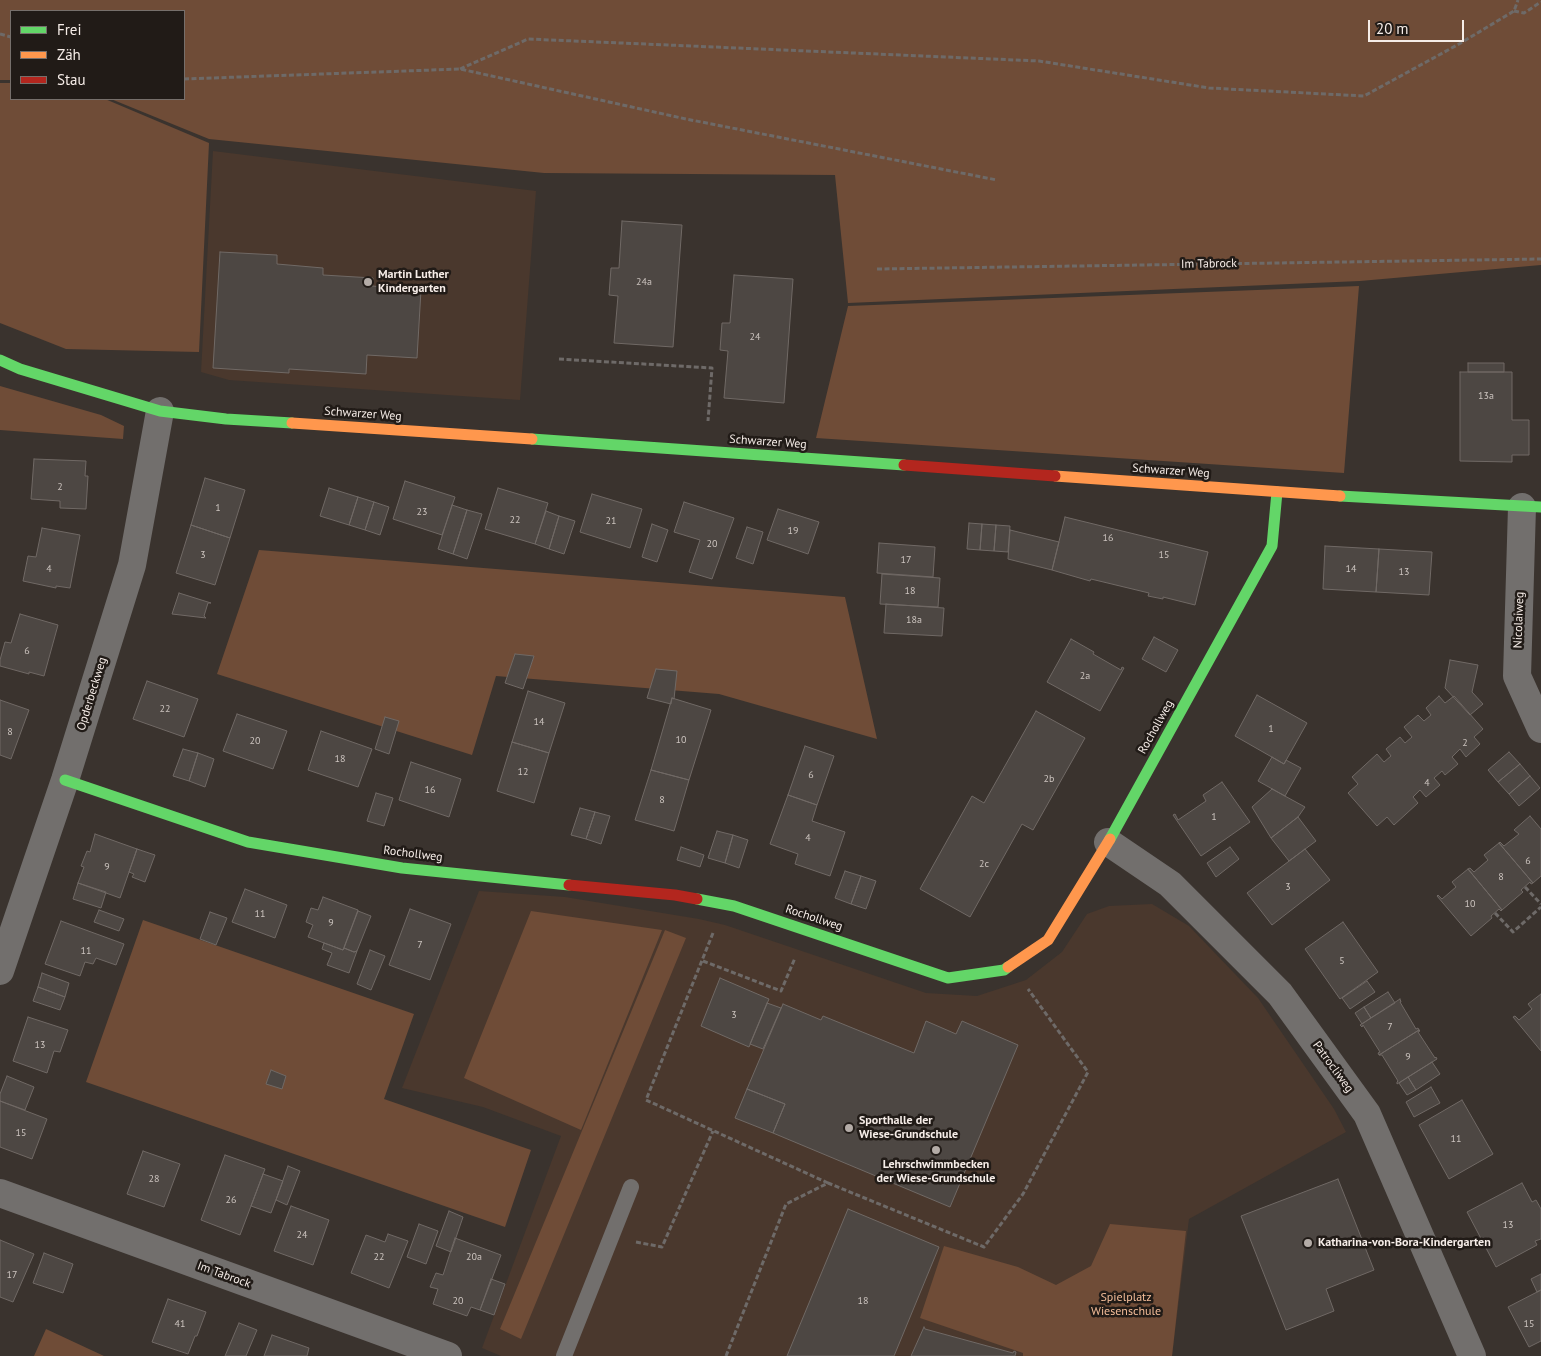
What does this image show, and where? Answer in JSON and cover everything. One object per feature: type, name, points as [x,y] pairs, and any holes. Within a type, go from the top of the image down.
[{"type":"street","name":"Schwarzer Weg","points":[[0,360],[20,369],[160,411],[226,419],[522,438],[1277,492],[1531,507]]},
{"type":"street","name":"Opderbeckweg","points":[[0,971],[65,780],[132,565],[160,411]]},
{"type":"street","name":"Rochollweg","points":[[65,780],[248,842],[402,868],[675,895],[724,904],[948,978],[1004,970],[1048,940],[1108,842],[1272,546],[1277,492]]},
{"type":"street","name":"Nicolaiweg","points":[[1531,507],[1517,676],[1541,729]]},
{"type":"street","name":"Patrocliweg","points":[[1108,842],[1170,884],[1280,994],[1367,1114],[1472,1356]]},
{"type":"street","name":"Im Tabrock","points":[[0,1194],[448,1356]]},
{"type":"lane","points":[[564,1356],[631,1187]]},
{"type":"path","points":[[460,69],[528,39],[1039,61],[1209,88],[1364,96],[1459,44],[1514,11],[1518,0]]},
{"type":"path","points":[[1514,11],[1524,13],[1541,2]]},
{"type":"path","points":[[185,79],[460,69],[686,119],[997,180]]},
{"type":"path","name":"Im Tabrock","points":[[877,270],[1541,259]]},
{"type":"path","points":[[559,359],[712,368],[706,452]]},
{"type":"path","points":[[1495,913],[1513,932],[1541,906],[1525,886]]},
{"type":"path","points":[[724,904],[703,961],[646,1100],[828,1183],[984,1247],[1023,1194],[1088,1072],[1026,986],[1004,970]]},
{"type":"path","points":[[703,961],[781,991],[806,930]]},
{"type":"path","points":[[611,1237],[662,1247],[713,1131]]},
{"type":"path","points":[[726,1356],[786,1204],[828,1183]]},
{"type":"shaded area","name":"Martin Luther Kindergarten","points":[[213,151],[536,191],[520,400],[229,380],[201,372]]},
{"type":"shaded area","points":[[479,891],[565,897],[699,919],[725,925],[926,993],[977,996],[1026,980],[1062,952],[1087,914],[1109,906],[1152,904],[1189,926],[1258,998],[1334,1109],[1346,1132],[1189,1219],[1172,1356],[501,1356],[482,1348],[561,1136],[483,1107],[402,1088]]},
{"type":"green space","points":[[0,0],[1541,0],[1541,265],[1360,281],[848,303],[835,175],[544,173],[209,139],[113,100],[185,100],[185,10],[10,10],[10,80],[0,80]]},
{"type":"green space","points":[[0,83],[10,83],[10,100],[107,100],[209,143],[199,352],[66,349],[0,323]]},
{"type":"green space","points":[[1359,286],[1344,473],[816,438],[848,306]]},
{"type":"green space","points":[[0,386],[101,415],[124,426],[123,439],[0,430]]},
{"type":"green space","points":[[259,550],[845,597],[877,739],[719,694],[496,676],[472,755],[217,674]]},
{"type":"green space","points":[[531,911],[662,930],[581,1130],[464,1078]]},
{"type":"green space","points":[[143,920],[414,1014],[384,1099],[531,1150],[505,1227],[86,1082]]},
{"type":"green space","points":[[665,930],[686,938],[521,1339],[500,1329]]},
{"type":"green space","name":"Spielplatz Wiesenschule","points":[[1110,1224],[1186,1231],[1172,1356],[1023,1356],[1023,1353],[920,1318],[944,1246],[1018,1267],[1056,1285],[1091,1266]]},
{"type":"green space","points":[[46,1329],[104,1356],[34,1356]]},
{"type":"building","points":[[622,221],[682,225],[673,347],[614,343],[618,296],[609,295],[611,268],[619,268]]},
{"type":"building","points":[[220,252],[277,255],[277,264],[323,268],[323,275],[373,278],[372,286],[421,290],[417,358],[367,355],[366,374],[289,369],[289,373],[213,368]]},
{"type":"building","points":[[734,275],[793,279],[784,403],[724,398],[728,351],[720,350],[722,323],[730,323]]},
{"type":"building","points":[[1468,363],[1504,363],[1504,372],[1468,372]]},
{"type":"building","points":[[1460,372],[1512,372],[1512,420],[1529,420],[1529,455],[1512,455],[1512,462],[1460,461]]},
{"type":"building","points":[[34,459],[86,461],[85,476],[88,476],[86,509],[60,508],[60,501],[31,499]]},
{"type":"building","points":[[205,478],[245,490],[230,538],[191,525]]},
{"type":"building","points":[[405,481],[455,497],[442,535],[393,519]]},
{"type":"building","points":[[329,488],[358,497],[349,525],[320,516]]},
{"type":"building","points":[[498,488],[548,503],[535,544],[485,529]]},
{"type":"building","points":[[592,494],[642,509],[630,548],[580,532]]},
{"type":"building","points":[[358,497],[374,502],[365,530],[349,525]]},
{"type":"building","points":[[374,502],[389,507],[380,535],[365,530]]},
{"type":"building","points":[[684,502],[734,518],[712,579],[689,572],[700,540],[674,532]]},
{"type":"building","points":[[452,505],[467,510],[453,554],[438,549]]},
{"type":"building","points":[[778,509],[819,522],[808,554],[767,540]]},
{"type":"building","points":[[467,510],[482,514],[467,559],[453,554]]},
{"type":"building","points":[[546,511],[559,516],[549,549],[535,544]]},
{"type":"building","points":[[559,516],[575,521],[564,554],[549,549]]},
{"type":"building","points":[[1065,517],[1208,552],[1195,605],[1163,597],[1163,599],[1148,596],[1149,593],[1091,579],[1090,581],[1052,570]]},
{"type":"building","points":[[969,523],[982,524],[980,550],[967,549]]},
{"type":"building","points":[[652,524],[668,530],[657,562],[642,557]]},
{"type":"building","points":[[982,524],[996,525],[994,551],[980,550]]},
{"type":"building","points":[[191,525],[230,538],[215,585],[176,573]]},
{"type":"building","points":[[996,525],[1010,526],[1008,552],[994,551]]},
{"type":"building","points":[[747,527],[763,532],[753,564],[736,558]]},
{"type":"building","points":[[42,528],[80,535],[70,588],[56,586],[56,588],[23,581],[28,556],[36,557]]},
{"type":"building","points":[[1010,530],[1059,542],[1052,570],[1008,559]]},
{"type":"building","points":[[879,543],[935,547],[933,577],[877,573]]},
{"type":"building","points":[[1325,546],[1379,549],[1376,592],[1323,589]]},
{"type":"building","points":[[1379,549],[1432,552],[1429,595],[1376,592]]},
{"type":"building","points":[[882,574],[940,578],[938,607],[880,604]]},
{"type":"building","points":[[179,593],[211,603],[208,603],[204,616],[206,618],[172,614]]},
{"type":"building","points":[[886,604],[944,608],[942,636],[884,633]]},
{"type":"building","points":[[20,614],[58,625],[44,676],[0,666],[5,642],[11,643]]},
{"type":"building","points":[[1154,637],[1178,650],[1166,672],[1142,659]]},
{"type":"building","points":[[1071,639],[1121,670],[1122,667],[1124,668],[1100,711],[1047,682]]},
{"type":"building","points":[[515,654],[534,656],[523,689],[505,683]]},
{"type":"building","points":[[1450,660],[1478,665],[1472,692],[1483,704],[1470,715],[1445,688]]},
{"type":"building","points":[[656,669],[677,671],[674,699],[672,698],[671,704],[647,698]]},
{"type":"building","points":[[147,681],[198,699],[184,737],[133,719]]},
{"type":"building","points":[[528,691],[565,703],[549,753],[512,742]]},
{"type":"building","points":[[1257,695],[1307,723],[1284,764],[1235,736]]},
{"type":"building","points":[[1439,696],[1445,703],[1454,696],[1483,729],[1474,737],[1480,744],[1466,757],[1460,749],[1452,757],[1458,764],[1445,775],[1442,771],[1434,778],[1440,785],[1426,797],[1420,790],[1413,797],[1418,803],[1394,825],[1387,817],[1377,826],[1348,793],[1358,784],[1352,777],[1377,754],[1384,762],[1391,756],[1386,749],[1400,737],[1405,743],[1412,737],[1404,727],[1418,715],[1424,721],[1431,715],[1426,708]]},
{"type":"building","points":[[672,698],[711,710],[689,780],[651,770]]},
{"type":"building","points":[[0,700],[29,710],[11,759],[0,755]]},
{"type":"building","points":[[1036,711],[1085,738],[1033,830],[1022,824],[970,917],[920,889],[972,796],[984,803]]},
{"type":"building","points":[[237,714],[287,731],[273,769],[223,751]]},
{"type":"building","points":[[385,717],[399,721],[389,754],[375,749]]},
{"type":"building","points":[[321,731],[372,749],[358,787],[308,770]]},
{"type":"building","points":[[512,742],[549,753],[534,803],[497,791]]},
{"type":"building","points":[[805,746],[834,756],[817,805],[788,795]]},
{"type":"building","points":[[183,749],[198,753],[189,781],[173,776]]},
{"type":"building","points":[[1509,752],[1520,764],[1498,782],[1488,770]]},
{"type":"building","points":[[198,753],[214,759],[205,787],[189,781]]},
{"type":"building","points":[[1272,757],[1284,764],[1286,760],[1301,768],[1285,796],[1258,781]]},
{"type":"building","points":[[411,762],[461,779],[449,817],[399,800]]},
{"type":"building","points":[[1520,764],[1530,776],[1509,794],[1498,782]]},
{"type":"building","points":[[651,770],[689,780],[674,831],[635,820]]},
{"type":"building","points":[[1530,776],[1540,788],[1519,806],[1509,794]]},
{"type":"building","points":[[1222,782],[1250,822],[1201,856],[1173,815],[1175,814],[1178,820],[1206,801],[1203,795]]},
{"type":"building","points":[[1272,789],[1305,807],[1298,817],[1271,838],[1252,807]]},
{"type":"building","points":[[376,793],[393,798],[384,826],[367,821]]},
{"type":"building","points":[[788,795],[817,805],[812,821],[845,832],[830,876],[795,864],[798,854],[770,844]]},
{"type":"building","points":[[580,808],[595,812],[586,839],[571,835]]},
{"type":"building","points":[[595,812],[610,816],[601,844],[586,839]]},
{"type":"building","points":[[1530,816],[1541,829],[1541,876],[1533,883],[1499,843],[1504,846],[1519,834],[1514,830]]},
{"type":"building","points":[[1298,817],[1316,841],[1289,861],[1271,838]]},
{"type":"building","points":[[717,831],[733,835],[725,863],[708,858]]},
{"type":"building","points":[[95,834],[137,849],[120,898],[78,883],[84,867],[81,866],[87,851],[90,852]]},
{"type":"building","points":[[733,835],[748,840],[739,868],[725,863]]},
{"type":"building","points":[[1499,843],[1533,883],[1531,884],[1530,882],[1521,890],[1523,892],[1502,910],[1468,869],[1470,868],[1474,872],[1488,860],[1484,855]]},
{"type":"building","points":[[681,847],[704,855],[700,867],[677,860]]},
{"type":"building","points":[[1230,847],[1239,859],[1216,877],[1207,863]]},
{"type":"building","points":[[137,849],[155,855],[145,882],[132,877],[134,874],[129,872]]},
{"type":"building","points":[[1305,849],[1330,880],[1272,925],[1247,893]]},
{"type":"building","points":[[1468,869],[1502,910],[1499,909],[1491,916],[1492,918],[1471,936],[1437,896],[1442,899],[1456,887],[1452,882]]},
{"type":"building","points":[[845,871],[861,876],[851,904],[835,898]]},
{"type":"building","points":[[861,876],[876,881],[866,909],[851,904]]},
{"type":"building","points":[[78,883],[106,892],[101,908],[73,899]]},
{"type":"building","points":[[245,889],[287,905],[275,938],[232,922]]},
{"type":"building","points":[[323,897],[358,910],[343,950],[308,937],[313,925],[306,922],[311,908],[318,910]]},
{"type":"building","points":[[410,909],[451,924],[430,980],[389,965]]},
{"type":"building","points":[[99,910],[124,919],[119,931],[94,922]]},
{"type":"building","points":[[358,911],[371,916],[357,951],[354,952],[344,948]]},
{"type":"building","points":[[210,912],[227,918],[216,945],[200,939]]},
{"type":"building","points":[[61,921],[124,944],[116,965],[96,958],[93,964],[85,962],[80,976],[45,964]]},
{"type":"building","points":[[1343,922],[1378,972],[1340,999],[1305,949]]},
{"type":"building","points":[[324,943],[343,950],[344,948],[354,952],[357,951],[349,973],[327,965],[332,953],[322,949]]},
{"type":"building","points":[[370,950],[385,956],[371,990],[357,984]]},
{"type":"building","points":[[42,973],[69,983],[65,997],[38,987]]},
{"type":"building","points":[[720,978],[769,999],[749,1047],[701,1026]]},
{"type":"building","points":[[1367,981],[1375,992],[1350,1009],[1342,998]]},
{"type":"building","points":[[38,987],[65,997],[60,1010],[33,1001]]},
{"type":"building","points":[[1388,992],[1395,1003],[1371,1018],[1364,1007]]},
{"type":"building","points":[[1541,994],[1541,1051],[1513,1017],[1515,1016],[1519,1020],[1532,1009],[1528,1004]]},
{"type":"building","points":[[1400,999],[1416,1029],[1418,1028],[1419,1030],[1379,1055],[1378,1053],[1380,1052],[1363,1025],[1362,1027],[1360,1025]]},
{"type":"building","points":[[767,1003],[781,1008],[763,1049],[750,1044]]},
{"type":"building","points":[[783,1004],[821,1020],[823,1016],[914,1053],[926,1021],[956,1034],[962,1021],[1018,1045],[950,1207],[773,1133],[785,1104],[747,1089]]},
{"type":"building","points":[[1364,1007],[1371,1018],[1362,1024],[1355,1013]]},
{"type":"building","points":[[28,1017],[68,1030],[60,1052],[54,1051],[47,1073],[13,1061]]},
{"type":"building","points":[[1419,1030],[1418,1032],[1437,1059],[1397,1084],[1398,1081],[1382,1055],[1379,1055]]},
{"type":"building","points":[[1432,1062],[1440,1074],[1416,1090],[1408,1077]]},
{"type":"building","points":[[271,1070],[286,1076],[282,1089],[266,1084]]},
{"type":"building","points":[[7,1076],[34,1087],[25,1110],[0,1101],[0,1094]]},
{"type":"building","points":[[1408,1077],[1416,1090],[1407,1095],[1399,1083]]},
{"type":"building","points":[[1431,1087],[1440,1103],[1414,1117],[1406,1102]]},
{"type":"building","points":[[747,1089],[785,1104],[773,1133],[735,1118]]},
{"type":"building","points":[[1462,1100],[1493,1154],[1449,1179],[1419,1125]]},
{"type":"building","points":[[0,1101],[47,1119],[32,1159],[0,1147]]},
{"type":"building","points":[[143,1151],[180,1164],[164,1207],[127,1194]]},
{"type":"building","points":[[225,1155],[265,1169],[240,1235],[201,1220]]},
{"type":"building","points":[[288,1166],[300,1171],[287,1205],[276,1200]]},
{"type":"building","points":[[263,1174],[283,1181],[271,1213],[251,1206]]},
{"type":"building","name":"Katharina-von-Bora-Kindergarten","points":[[1338,1179],[1374,1270],[1326,1289],[1334,1311],[1286,1330],[1241,1216]]},
{"type":"building","points":[[1522,1183],[1532,1202],[1536,1200],[1541,1209],[1541,1239],[1535,1241],[1537,1245],[1496,1267],[1467,1212]]},
{"type":"building","points":[[291,1206],[329,1220],[313,1265],[274,1251]]},
{"type":"building","points":[[848,1209],[939,1247],[894,1356],[787,1356]]},
{"type":"building","points":[[449,1211],[463,1217],[451,1252],[436,1246]]},
{"type":"building","points":[[419,1224],[438,1231],[426,1264],[407,1257]]},
{"type":"building","points":[[388,1234],[408,1241],[389,1288],[351,1273],[366,1235],[385,1242]]},
{"type":"building","points":[[455,1238],[501,1255],[480,1310],[471,1307],[467,1316],[433,1304],[438,1289],[430,1287],[436,1273],[443,1275]]},
{"type":"building","points":[[0,1240],[34,1254],[13,1302],[0,1297]]},
{"type":"building","points":[[44,1253],[73,1264],[63,1293],[33,1283]]},
{"type":"building","points":[[1541,1274],[1541,1290],[1537,1292],[1531,1279]]},
{"type":"building","points":[[491,1279],[505,1284],[494,1315],[480,1310]]},
{"type":"building","points":[[1541,1290],[1541,1341],[1529,1347],[1508,1307]]},
{"type":"building","points":[[168,1299],[206,1312],[188,1354],[152,1342]]},
{"type":"building","points":[[239,1323],[257,1330],[246,1356],[225,1356]]},
{"type":"building","points":[[924,1327],[925,1329],[1013,1353],[1014,1351],[1016,1352],[1015,1356],[911,1356]]},
{"type":"building","points":[[272,1335],[309,1348],[307,1356],[264,1356]]},
{"type":"traffic: fast","points":[[0,360],[20,369],[160,411],[226,419],[292,423]]},
{"type":"traffic: fast","points":[[532,439],[904,465]]},
{"type":"traffic: fast","points":[[1110,839],[1272,546],[1277,492]]},
{"type":"traffic: fast","points":[[1340,496],[1541,507]]},
{"type":"traffic: fast","points":[[65,780],[248,842],[402,868],[569,885]]},
{"type":"traffic: fast","points":[[697,899],[734,906],[948,978],[1004,970],[1008,967]]},
{"type":"traffic: slow","points":[[292,423],[532,439]]},
{"type":"traffic: slow","points":[[1055,476],[1340,496]]},
{"type":"traffic: slow","points":[[1008,967],[1048,940],[1110,839]]},
{"type":"traffic: jam","points":[[904,465],[1055,476]]},
{"type":"traffic: jam","points":[[569,885],[675,895],[697,899]]},
{"type":"place","name":"Martin Luther Kindergarten","points":[[368,282]]},
{"type":"place","name":"Sporthalle der Wiese-Grundschule","points":[[849,1128]]},
{"type":"place","name":"Lehrschwimmbecken der Wiese-Grundschule","points":[[936,1150]]},
{"type":"place","name":"Katharina-von-Bora-Kindergarten","points":[[1308,1243]]}]
